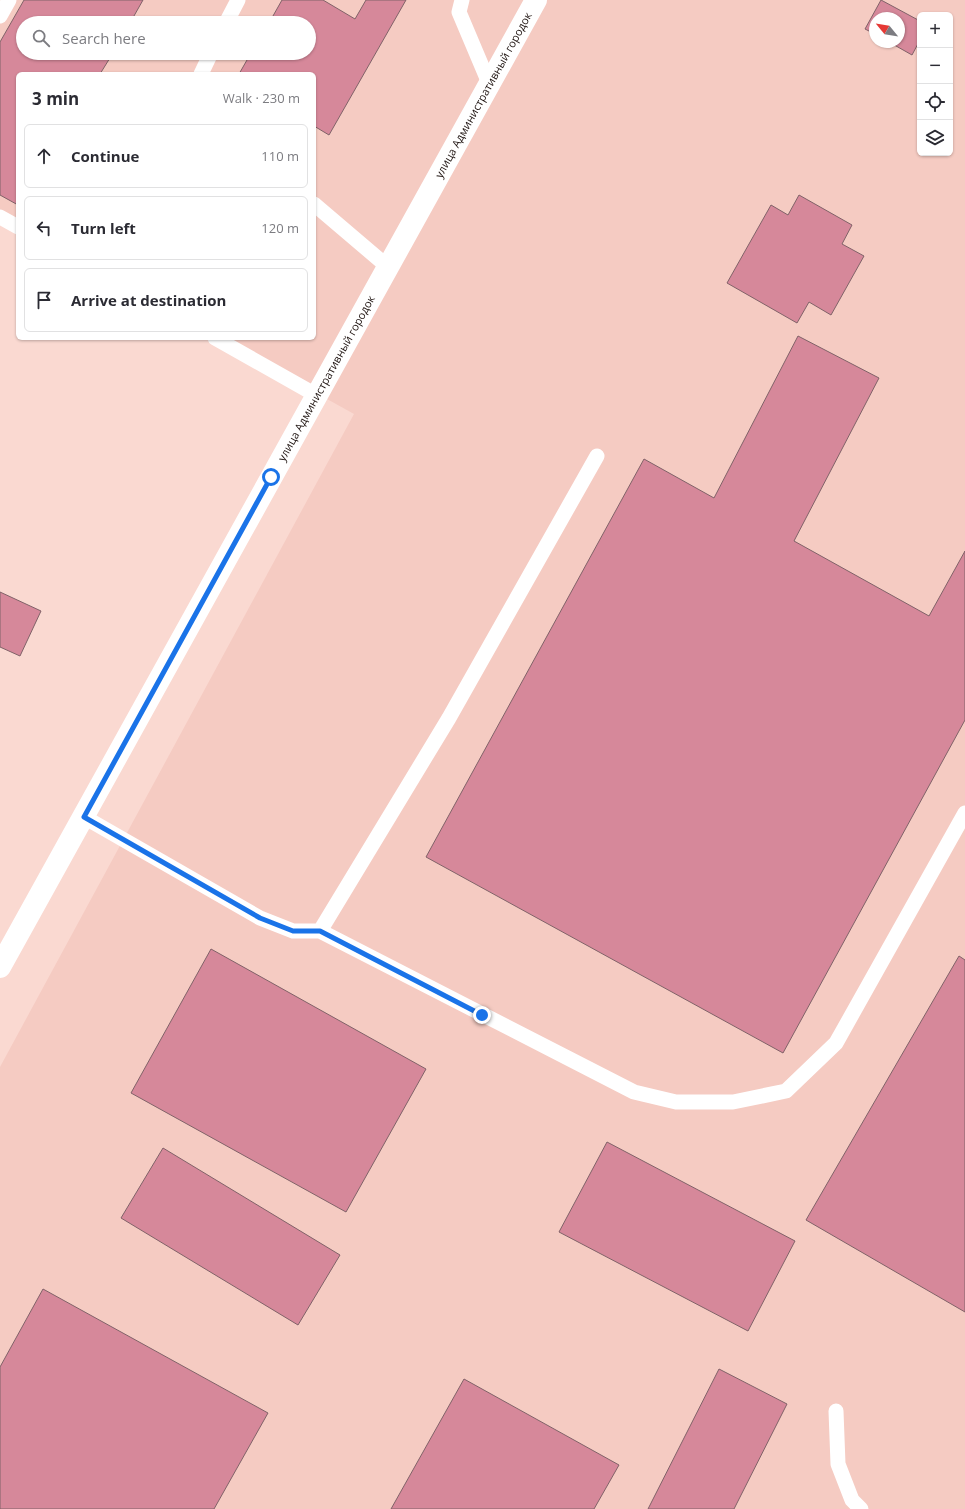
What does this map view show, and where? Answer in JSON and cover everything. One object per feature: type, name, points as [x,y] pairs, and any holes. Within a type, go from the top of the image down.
[{"type":"street","name":"улица Административный городок","points":[[3,955],[84,817],[316,395],[536,0]]},
{"type":"lane","points":[[0,16],[9,0]]},
{"type":"lane","points":[[230,16],[238,0]]},
{"type":"lane","points":[[462,0],[459,12],[489,83]]},
{"type":"lane","points":[[202,72],[208,60]]},
{"type":"lane","points":[[316,206],[388,267]]},
{"type":"lane","points":[[0,217],[16,226]]},
{"type":"lane","points":[[219,340],[316,395]]},
{"type":"lane","points":[[320,931],[449,718],[597,456]]},
{"type":"lane","points":[[84,817],[260,918],[293,931],[320,931],[634,1092],[676,1102],[733,1102],[786,1092],[836,1043],[965,813]]},
{"type":"lane","points":[[836,1411],[838,1464],[852,1500],[861,1509]]},
{"type":"shaded area","points":[[0,0],[965,0],[965,1509],[0,1509],[0,1067],[354,414],[221,340],[316,340],[316,72],[16,72],[16,227],[0,218]]},
{"type":"building","points":[[24,0],[143,0],[134,16],[16,16],[16,60],[109,60],[101,72],[16,72],[16,204],[0,195],[0,42]]},
{"type":"building","points":[[282,0],[323,0],[355,19],[366,0],[406,0],[329,135],[316,127],[316,72],[240,72],[247,60],[316,60],[316,16],[273,16]]},
{"type":"building","points":[[881,0],[903,12],[874,12]]},
{"type":"building","points":[[905,13],[917,19],[917,46],[912,55],[900,48],[905,48]]},
{"type":"building","points":[[869,22],[869,31],[865,29]]},
{"type":"building","points":[[799,195],[852,225],[842,244],[864,256],[831,315],[809,302],[797,323],[727,283],[771,205],[788,215]]},
{"type":"building","points":[[798,336],[879,378],[794,541],[929,616],[965,551],[965,720],[783,1053],[426,857],[644,459],[714,498]]},
{"type":"building","points":[[0,592],[41,611],[20,656],[0,647]]},
{"type":"building","points":[[211,949],[426,1069],[346,1212],[131,1093]]},
{"type":"building","points":[[959,956],[965,960],[965,1312],[806,1220]]},
{"type":"building","points":[[607,1142],[795,1241],[748,1331],[559,1232]]},
{"type":"building","points":[[163,1148],[340,1255],[298,1325],[121,1218]]},
{"type":"building","points":[[43,1289],[268,1413],[214,1509],[0,1509],[0,1367]]},
{"type":"building","points":[[719,1369],[787,1404],[734,1509],[648,1509]]},
{"type":"building","points":[[464,1379],[619,1465],[594,1509],[391,1509]]},
{"type":"route","points":[[271,477],[84,817],[260,918],[293,931],[320,931],[482,1015]]}]
